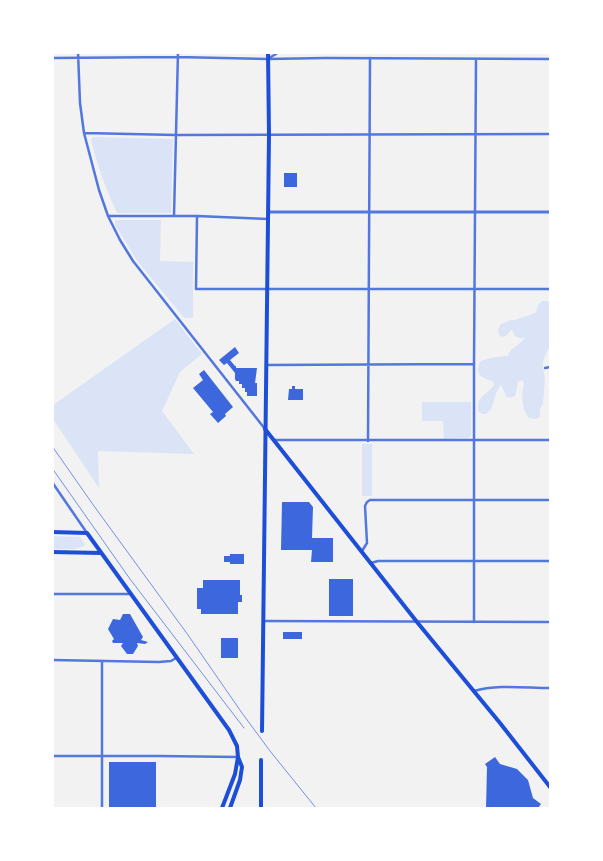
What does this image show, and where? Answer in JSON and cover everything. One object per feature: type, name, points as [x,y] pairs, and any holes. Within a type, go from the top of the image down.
[{"type":"main road","points":[[262,731],[268,290],[268,52]]},
{"type":"main road","points":[[265,428],[417,622],[550,786]]},
{"type":"main road","points":[[52,532],[87,533],[229,730],[242,767],[240,780],[230,808]]},
{"type":"main road","points":[[52,552],[101,553]]},
{"type":"main road","points":[[222,808],[235,774],[238,757]]},
{"type":"main road","points":[[261,808],[262,760]]},
{"type":"street","points":[[78,52],[80,103],[84,133],[108,216],[133,261],[265,428]]},
{"type":"street","points":[[174,216],[178,52]]},
{"type":"street","points":[[268,59],[276,54],[276,52]]},
{"type":"street","points":[[52,58],[550,59]]},
{"type":"street","points":[[368,441],[370,58]]},
{"type":"street","points":[[474,622],[476,59]]},
{"type":"street","points":[[84,133],[269,136],[550,134]]},
{"type":"street","points":[[268,212],[550,212]]},
{"type":"street","points":[[108,216],[268,218]]},
{"type":"street","points":[[197,216],[196,289],[550,289]]},
{"type":"street","points":[[266,365],[474,364]]},
{"type":"street","points":[[545,368],[550,368]]},
{"type":"street","points":[[274,440],[550,440]]},
{"type":"street","points":[[52,482],[87,533]]},
{"type":"street","points":[[362,551],[367,543],[366,502],[370,500],[550,500]]},
{"type":"street","points":[[371,563],[378,561],[550,562]]},
{"type":"street","points":[[52,594],[131,594]]},
{"type":"street","points":[[263,621],[550,622]]},
{"type":"street","points":[[52,660],[159,662],[171,661],[176,658]]},
{"type":"street","points":[[102,661],[102,808]]},
{"type":"street","points":[[474,691],[482,688],[550,688]]},
{"type":"street","points":[[52,756],[238,757]]},
{"type":"shaded area","points":[[93,137],[173,139],[171,213],[117,213],[96,159],[91,140]]},
{"type":"shaded area","points":[[117,220],[161,220],[160,261],[193,262],[193,318],[184,318],[138,262],[115,225]]},
{"type":"shaded area","points":[[542,301],[548,301],[550,304],[550,348],[543,361],[545,379],[540,417],[536,419],[529,418],[526,413],[522,395],[524,386],[522,380],[518,382],[515,396],[510,398],[506,396],[501,385],[491,408],[486,414],[482,414],[478,411],[479,402],[494,385],[493,382],[480,375],[478,370],[480,362],[489,358],[508,356],[510,351],[525,338],[515,336],[512,330],[503,337],[500,336],[498,332],[501,324],[535,313]]},
{"type":"shaded area","points":[[175,319],[202,354],[180,372],[162,411],[194,454],[98,451],[99,488],[53,419],[53,405]]},
{"type":"shaded area","points":[[422,402],[471,402],[471,436],[468,438],[444,439],[443,421],[422,421]]},
{"type":"shaded area","points":[[362,444],[372,444],[372,496],[362,496]]},
{"type":"shaded area","points":[[53,536],[80,537],[85,544],[74,549],[53,549]]},
{"type":"building","points":[[284,173],[297,173],[297,187],[284,187]]},
{"type":"building","points":[[235,347],[239,353],[230,360],[236,368],[257,368],[255,383],[257,383],[257,396],[247,396],[245,388],[242,388],[242,384],[239,384],[239,381],[236,381],[235,373],[227,363],[224,365],[219,360]]},
{"type":"building","points":[[204,370],[233,407],[218,423],[210,414],[213,412],[193,388],[203,380],[199,374]]},
{"type":"building","points":[[292,386],[295,386],[295,389],[303,389],[303,400],[288,400],[289,389],[292,389]]},
{"type":"building","points":[[282,502],[309,502],[313,507],[312,538],[333,538],[333,562],[311,562],[312,550],[281,550]]},
{"type":"building","points":[[230,554],[244,554],[244,564],[224,562],[224,556],[230,556]]},
{"type":"building","points":[[329,579],[353,579],[353,616],[329,616]]},
{"type":"building","points":[[203,580],[240,580],[242,602],[238,602],[238,614],[201,614],[201,609],[197,609],[197,588],[203,588]]},
{"type":"building","points":[[123,614],[130,614],[143,637],[141,640],[148,642],[145,644],[137,643],[138,646],[133,654],[127,654],[121,646],[123,643],[113,643],[114,639],[108,629],[113,619],[120,620]]},
{"type":"building","points":[[283,632],[302,632],[302,639],[283,639]]},
{"type":"building","points":[[221,638],[238,638],[238,658],[221,658]]},
{"type":"building","points":[[495,757],[500,764],[517,769],[528,780],[533,798],[541,804],[538,808],[486,808],[487,767],[485,764]]},
{"type":"building","points":[[109,762],[156,762],[156,808],[109,808]]},
{"type":"railway","points":[[52,446],[242,713],[316,808]]},
{"type":"railway","points":[[52,468],[130,579],[244,728]]}]
